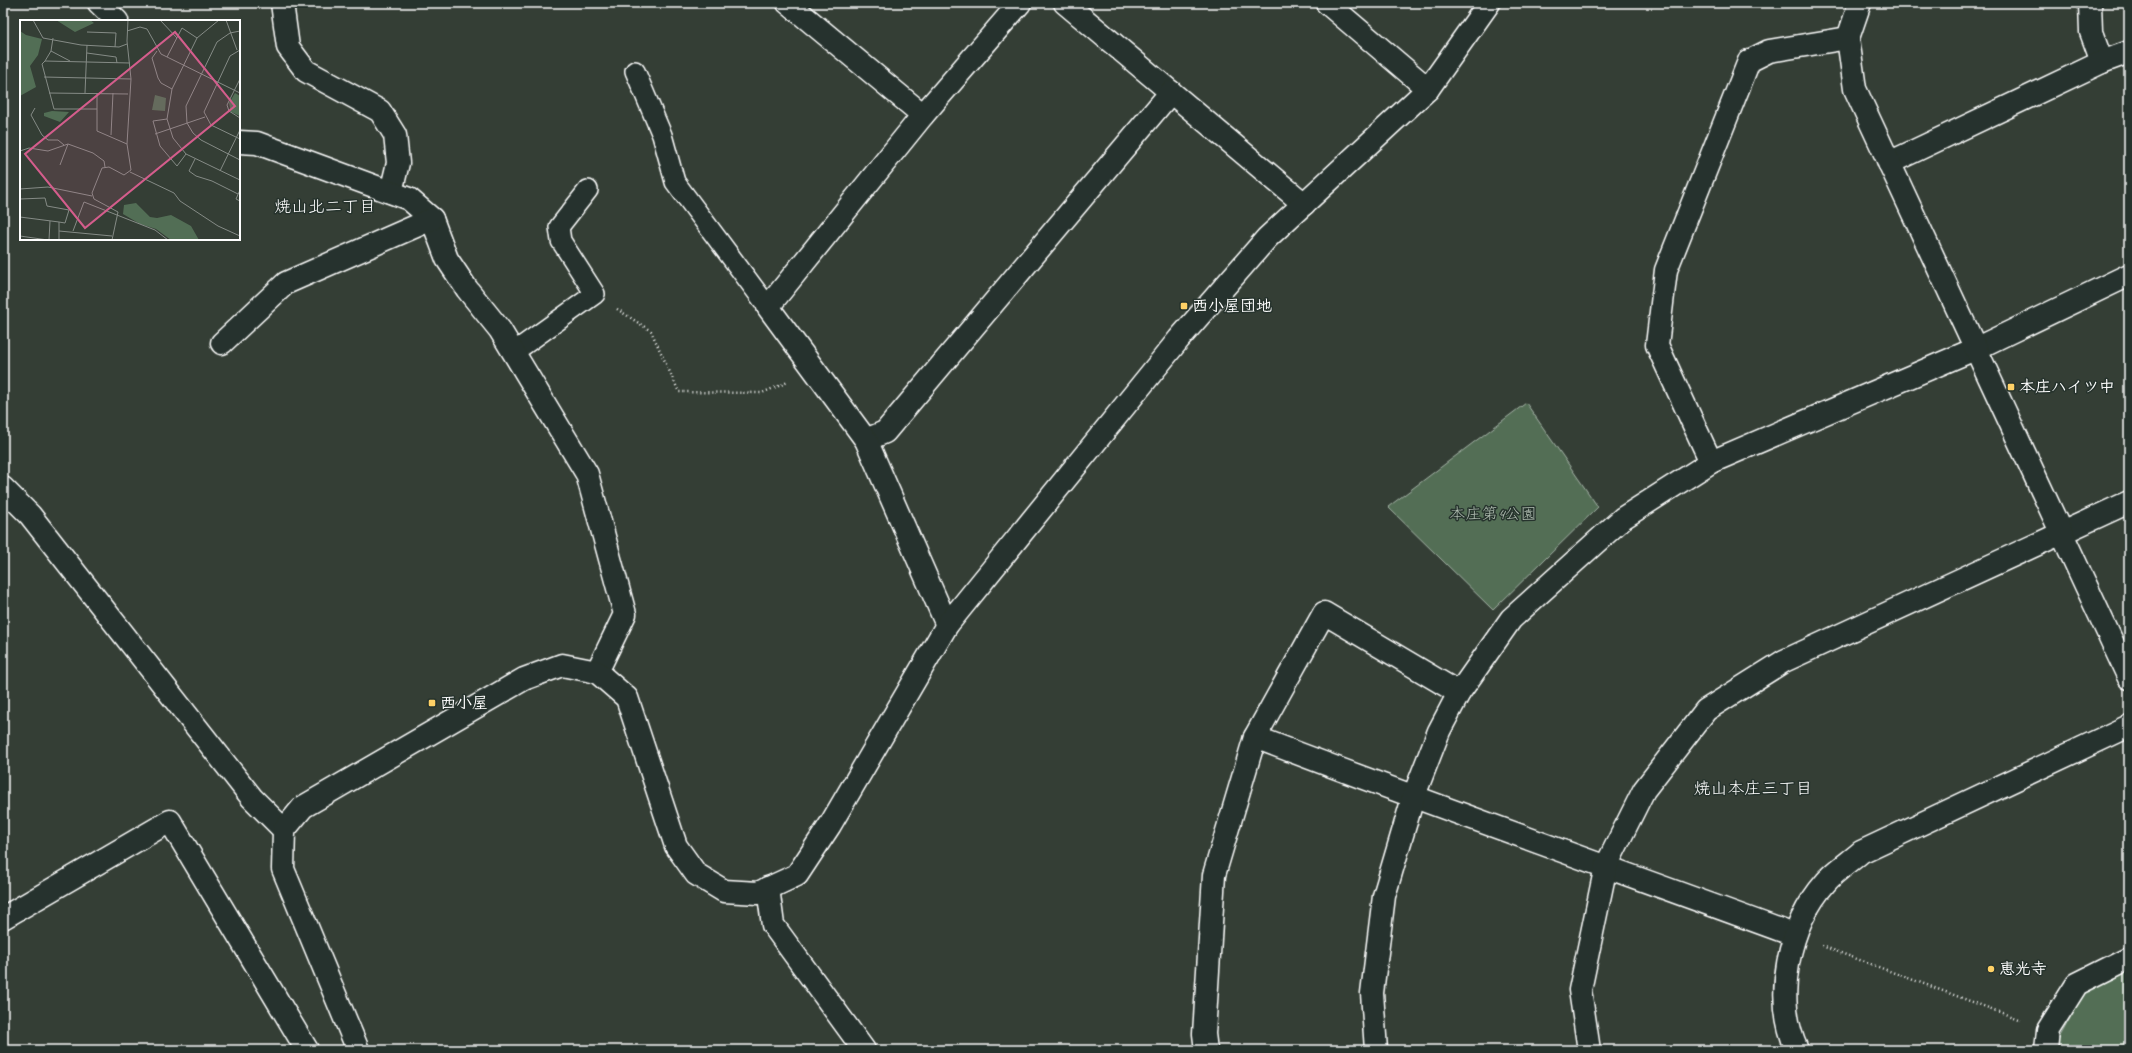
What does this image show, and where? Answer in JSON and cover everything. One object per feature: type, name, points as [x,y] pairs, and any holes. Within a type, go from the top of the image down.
[{"type":"street","points":[[99,3],[116,20]]},
{"type":"street","points":[[282,3],[288,47],[306,71],[380,111],[395,135],[398,162],[391,192]]},
{"type":"street","points":[[788,3],[923,115]]},
{"type":"street","points":[[947,625],[866,440],[768,307],[923,115],[1020,3]]},
{"type":"street","points":[[1065,3],[1304,204]]},
{"type":"street","points":[[1327,3],[1428,89]]},
{"type":"street","points":[[358,1050],[283,869],[284,830],[303,807],[524,678],[562,665],[597,672],[627,698],[676,846],[696,874],[724,891],[758,893],[796,875],[830,825],[947,625],[1179,339],[1267,238],[1428,89],[1489,3]]},
{"type":"street","points":[[1860,3],[1848,38],[1855,89],[2129,678]]},
{"type":"street","points":[[2090,3],[2091,32],[2102,62]]},
{"type":"street","points":[[1711,462],[1657,344],[1666,270],[1749,61],[1769,52],[1848,38]]},
{"type":"street","points":[[1889,163],[2102,62],[2129,52]]},
{"type":"street","points":[[866,440],[885,432],[1171,92]]},
{"type":"street","points":[[240,142],[256,143],[409,199],[432,219],[447,259],[467,289],[500,330],[587,474],[625,614],[597,672]]},
{"type":"street","points":[[222,343],[286,283],[432,219]]},
{"type":"street","points":[[1376,1050],[1372,993],[1384,896],[1413,798],[1439,731],[1459,693],[1511,618],[1623,518],[1711,462],[1975,349],[2129,276]]},
{"type":"street","points":[[3,488],[30,515],[252,798],[284,830]]},
{"type":"street","points":[[1589,1050],[1580,990],[1606,866],[1644,790],[1706,710],[1784,661],[2129,502]]},
{"type":"street","points":[[1206,1050],[1204,1034],[1214,875],[1255,737],[1324,613],[1459,693]]},
{"type":"street","points":[[1797,1050],[1793,1041],[1786,1004],[1788,960],[1794,935],[1826,882],[1861,852],[2129,726]]},
{"type":"street","points":[[1255,737],[1413,798],[1606,866],[1794,935]]},
{"type":"street","points":[[3,918],[170,821],[307,1050]]},
{"type":"street","points":[[768,888],[773,925],[864,1050]]},
{"type":"street","points":[[2047,1040],[2077,984],[2129,958]]},
{"type":"lane","points":[[635,71],[662,135],[675,182],[768,307]]},
{"type":"lane","points":[[514,352],[595,294],[561,241],[559,227],[588,190]]},
{"type":"path","points":[[595,294],[651,330],[679,392],[762,393],[814,370]]},
{"type":"path","points":[[1794,935],[2047,1040]]},
{"type":"green space","name":"本庄第4公園","points":[[1526,403],[1598,507],[1493,610],[1388,507]]},
{"type":"green space","points":[[2129,971],[2129,1050],[2057,1050],[2057,1042],[2082,996],[2096,983]]},
{"type":"place","name":"西小屋団地","points":[[1184,306]]},
{"type":"place","name":"本庄ハイツ中","points":[[2011,387]]},
{"type":"place","name":"西小屋","points":[[432,703]]},
{"type":"place","name":"恵光寺","points":[[1991,969]]},
{"type":"district","name":"焼山北二丁目","points":[[325,206]]},
{"type":"district","name":"焼山本庄三丁目","points":[[1753,788]]}]
